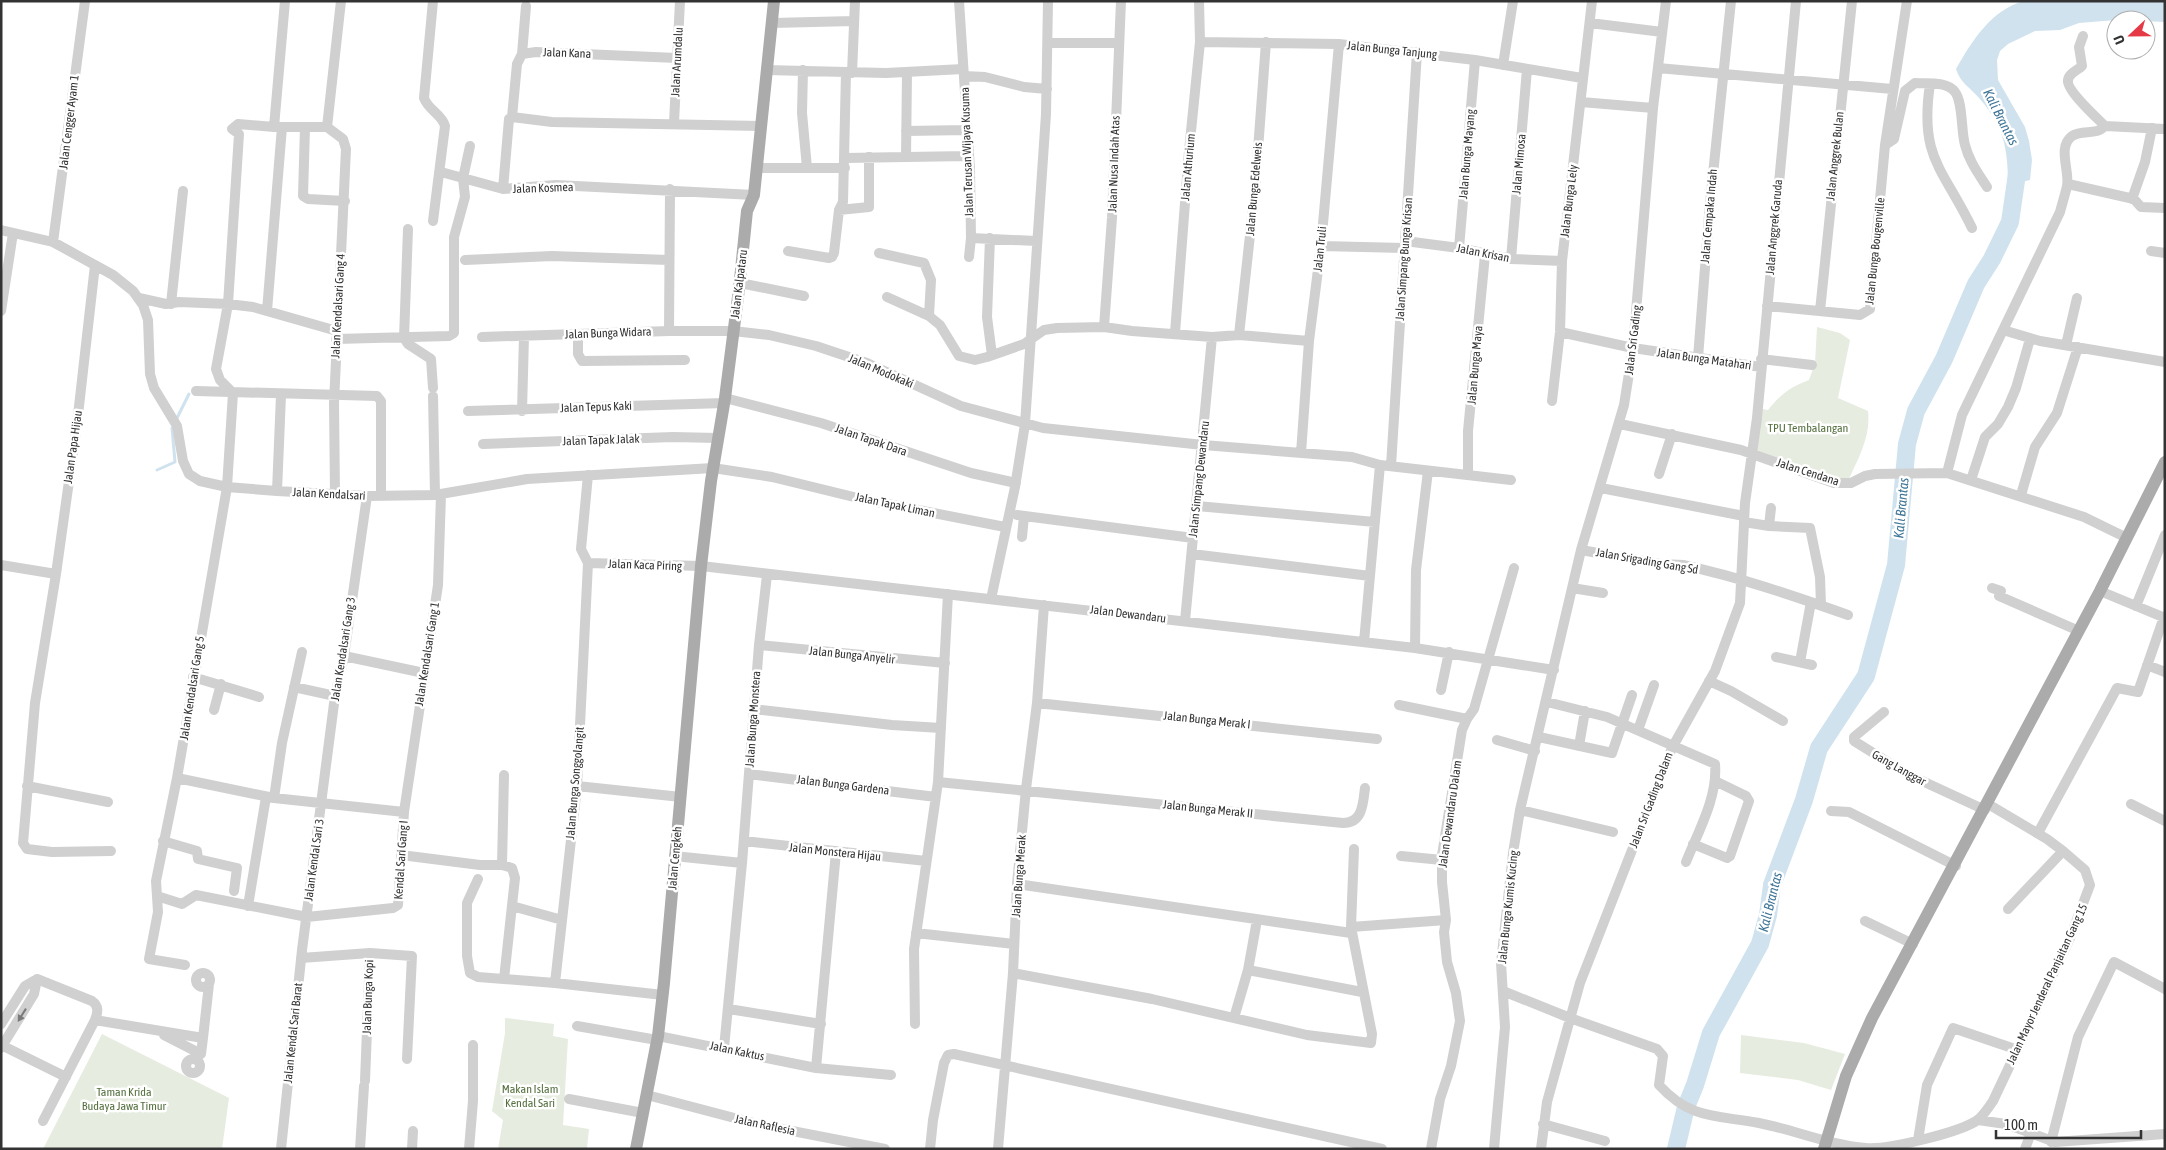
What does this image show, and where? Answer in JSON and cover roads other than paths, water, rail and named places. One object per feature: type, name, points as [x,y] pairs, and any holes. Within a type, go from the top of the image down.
[{"type":"main road","name":"Jalan Kalpataru","points":[[702,566],[713,468],[725,401],[740,283],[747,211],[754,195],[774,1]]},
{"type":"main road","points":[[1825,1145],[1846,1076],[1872,1018],[1956,866],[2128,538],[2165,462]]},
{"type":"main road","name":"Jalan Cengkeh","points":[[636,1149],[647,1096],[663,995],[674,856],[702,566]]},
{"type":"street","name":"Jalan Cengger Ayam 1","points":[[53,242],[85,1]]},
{"type":"street","points":[[267,311],[285,1]]},
{"type":"street","points":[[232,393],[220,380],[216,369],[228,304],[239,134],[232,127],[238,124],[278,127],[326,126],[341,1]]},
{"type":"street","points":[[433,1],[424,98],[428,106],[444,122],[441,172],[433,221]]},
{"type":"street","name":"Jalan Arumdalu","points":[[674,123],[680,1]]},
{"type":"street","points":[[788,251],[832,257],[839,210],[843,202],[849,72],[855,1]]},
{"type":"street","name":"Jalan Terusan Wijaya Kusuma","points":[[959,1],[969,156],[971,238],[969,257]]},
{"type":"street","points":[[991,598],[1005,527],[1016,484],[1025,424],[1047,89],[1048,1]]},
{"type":"street","name":"Jalan Nusa Indah Atas","points":[[1104,327],[1112,218],[1121,1]]},
{"type":"street","name":"Jalan Athurium","points":[[1175,333],[1189,151],[1200,42],[1198,1]]},
{"type":"street","points":[[1503,65],[1512,1]]},
{"type":"street","name":"Jalan Bunga Lely","points":[[1552,401],[1560,332],[1562,260],[1592,1]]},
{"type":"street","name":"Jalan Sri Gading","points":[[1554,670],[1581,550],[1620,424],[1633,348],[1653,108],[1666,1]]},
{"type":"street","name":"Jalan Cempaka Indah","points":[[1698,358],[1722,74],[1732,1]]},
{"type":"street","name":"Jalan Anggrek Garuda","points":[[1752,453],[1758,418],[1761,363],[1796,1]]},
{"type":"street","name":"Jalan Anggrek Bulan","points":[[1820,311],[1852,1]]},
{"type":"street","name":"Jalan Bunga Bougenville","points":[[1767,306],[1860,315],[1870,309],[1885,145],[1892,89],[1907,1]]},
{"type":"street","points":[[504,189],[509,119],[512,117],[516,64],[522,54],[526,6]]},
{"type":"street","points":[[772,23],[854,21]]},
{"type":"street","points":[[1590,23],[1662,32]]},
{"type":"street","points":[[2083,36],[2079,47],[2082,66],[2069,77],[2068,83],[2084,104],[2106,126]]},
{"type":"street","name":"Jalan Bunga Tanjung","points":[[1200,42],[1339,44],[1475,60],[1582,78]]},
{"type":"street","name":"Jalan Bunga Edelweis","points":[[1239,335],[1255,190],[1266,42]]},
{"type":"street","points":[[1048,43],[1119,43]]},
{"type":"street","name":"Jalan Truli","points":[[1301,453],[1309,341],[1321,246],[1339,44]]},
{"type":"street","name":"Jalan Kana","points":[[522,54],[536,52],[677,58]]},
{"type":"street","name":"Jalan Simpang Bunga Krisan","points":[[1391,466],[1417,52]]},
{"type":"street","name":"Jalan Bunga Mayang","points":[[1459,248],[1475,60]]},
{"type":"street","points":[[1658,68],[1892,89]]},
{"type":"street","name":"Jalan Mimosa","points":[[1511,260],[1527,69]]},
{"type":"street","points":[[766,70],[907,73],[929,70],[964,73],[1024,87],[1047,89]]},
{"type":"street","points":[[803,70],[802,113],[807,168]]},
{"type":"street","points":[[906,156],[907,73]]},
{"type":"street","points":[[1885,145],[1894,139],[1905,91],[1915,83],[1948,86],[1956,92],[1966,148],[1973,166],[1987,187]]},
{"type":"street","points":[[1930,84],[1926,108],[1928,135],[1933,158],[1972,228]]},
{"type":"street","points":[[1581,102],[1653,108]]},
{"type":"street","points":[[512,117],[552,122],[760,126]]},
{"type":"street","points":[[1947,473],[1962,415],[2060,212],[2068,184],[2066,144],[2071,137],[2078,133],[2096,132],[2106,126],[2165,129],[2165,124]]},
{"type":"street","name":"Jalan Kendalsari Gang 4","points":[[326,126],[341,137],[345,143],[345,201],[334,394],[335,494]]},
{"type":"street","points":[[305,127],[303,196],[308,199],[345,201]]},
{"type":"street","points":[[2132,199],[2143,169],[2152,128]]},
{"type":"street","points":[[906,130],[967,130]]},
{"type":"street","points":[[139,298],[171,304],[228,304],[267,311],[337,335],[404,338],[454,334],[454,237],[465,197],[464,179],[470,146]]},
{"type":"street","points":[[757,168],[807,168],[845,163],[869,157],[969,156]]},
{"type":"street","points":[[839,210],[869,207],[869,157]]},
{"type":"street","name":"Jalan Kosmea","points":[[441,172],[504,189],[556,185],[670,189],[754,195]]},
{"type":"street","points":[[2068,184],[2132,199],[2141,206],[2165,208]]},
{"type":"street","points":[[669,331],[670,189]]},
{"type":"street","points":[[171,304],[183,191]]},
{"type":"street","points":[[404,338],[408,229]]},
{"type":"street","name":"Jalan Kendalsari","points":[[1,230],[53,242],[123,281],[139,298],[148,320],[152,381],[157,395],[177,426],[185,466],[194,479],[227,488],[367,496],[438,495],[467,488],[527,479],[713,468]]},
{"type":"street","points":[[1,311],[13,233]]},
{"type":"street","points":[[971,238],[1036,241]]},
{"type":"street","points":[[990,238],[987,317],[992,355]]},
{"type":"street","name":"Jalan Krisan","points":[[1321,246],[1404,245],[1459,248],[1511,260],[1562,260]]},
{"type":"street","points":[[2151,251],[2165,253]]},
{"type":"street","points":[[880,253],[924,263],[931,280],[929,316]]},
{"type":"street","name":"Jalan Bunga Maya","points":[[1468,475],[1468,431],[1485,255]]},
{"type":"street","points":[[465,260],[552,256],[669,260]]},
{"type":"street","name":"Jalan Papa Hijau","points":[[95,265],[77,424],[56,574],[35,703],[23,843],[26,848],[52,852],[111,851]]},
{"type":"street","points":[[740,283],[804,296]]},
{"type":"street","points":[[887,297],[929,316],[940,325],[959,356],[975,360],[1018,346],[1044,330],[1104,327],[1212,337],[1239,335],[1309,341]]},
{"type":"street","points":[[2066,345],[2077,298]]},
{"type":"street","name":"Jalan Modokaki","points":[[733,330],[776,336],[816,346],[867,363],[961,406],[1025,424],[1077,433],[1352,457],[1380,465],[1511,480]]},
{"type":"street","name":"Jalan Bunga Widara","points":[[482,337],[733,330]]},
{"type":"street","points":[[2003,330],[2030,339],[2165,362]]},
{"type":"street","name":"Jalan Bunga Matahari","points":[[1560,332],[1633,348],[1698,358],[1812,365]]},
{"type":"street","points":[[578,335],[578,354],[582,361],[685,360]]},
{"type":"street","points":[[522,411],[524,336]]},
{"type":"street","name":"Jalan Simpang Dewandaru","points":[[1185,621],[1212,337]]},
{"type":"street","name":"Jalan Kendalsari Gang 1","points":[[404,338],[408,344],[431,359],[438,495],[438,585],[404,812]]},
{"type":"street","points":[[1971,480],[1986,437],[1998,424],[2008,407],[2030,339]]},
{"type":"street","points":[[2021,495],[2035,447],[2057,413],[2078,347]]},
{"type":"street","points":[[196,391],[282,395],[373,394],[379,398],[382,496]]},
{"type":"street","name":"Jalan Kendalsari Gang 5","points":[[185,965],[148,959],[158,912],[156,892],[163,841],[177,778],[227,488],[232,393]]},
{"type":"street","points":[[277,491],[282,395]]},
{"type":"street","name":"Jalan Tepus Kaki","points":[[468,411],[522,411],[725,401]]},
{"type":"street","name":"Jalan Tapak Dara","points":[[725,401],[822,423],[971,473],[1016,484]]},
{"type":"street","name":"Jalan Cendana","points":[[1620,424],[1752,453],[1834,483],[1851,483],[1865,476],[1886,474],[1947,473],[2021,495],[2084,517],[2128,538]]},
{"type":"street","points":[[1659,474],[1672,434]]},
{"type":"street","name":"Jalan Tapak Jalak","points":[[483,444],[673,437],[718,438]]},
{"type":"street","name":"Jalan Sri Gading Dalam","points":[[1541,1149],[1543,1124],[1580,983],[1672,746],[1709,681],[1736,615],[1742,582],[1744,519],[1752,453]]},
{"type":"street","points":[[1364,642],[1380,465]]},
{"type":"street","name":"Jalan Tapak Liman","points":[[713,468],[772,477],[862,499],[1005,527]]},
{"type":"street","points":[[1415,648],[1416,570],[1428,471]]},
{"type":"street","name":"Jalan Bunga Songgolangit","points":[[555,983],[577,786],[588,563],[581,549],[588,476]]},
{"type":"street","points":[[1601,488],[1769,526],[1810,528],[1820,577],[1816,604],[1800,662]]},
{"type":"street","name":"Jalan Kendalsari Gang 3","points":[[322,803],[335,696],[344,656],[367,496]]},
{"type":"street","points":[[1196,506],[1375,522]]},
{"type":"street","points":[[1769,526],[1771,508]]},
{"type":"street","points":[[1022,537],[1021,516],[1193,538]]},
{"type":"street","points":[[2136,606],[2165,536]]},
{"type":"street","name":"Jalan Srigading Gang Sd","points":[[1581,550],[1662,564],[1681,565],[1785,592],[1848,615]]},
{"type":"street","points":[[1192,554],[1370,576]]},
{"type":"street","name":"Jalan Kaca Piring","points":[[588,563],[702,566]]},
{"type":"street","points":[[1,565],[56,574]]},
{"type":"street","name":"Jalan Dewandaru","points":[[702,566],[1448,652],[1554,670]]},
{"type":"street","name":"Jalan Dewandaru Dalam","points":[[1431,1149],[1440,1099],[1451,1066],[1460,1020],[1456,993],[1447,962],[1444,932],[1446,920],[1442,892],[1442,860],[1462,730],[1474,709],[1490,659],[1514,568]]},
{"type":"street","name":"Jalan Bunga Monstera","points":[[724,1048],[750,774],[759,645],[767,575]]},
{"type":"street","points":[[1572,588],[1603,593]]},
{"type":"street","points":[[1992,588],[2001,591],[1999,596],[2079,631]]},
{"type":"street","points":[[2038,833],[2117,688],[2138,692],[2164,617],[2100,591]]},
{"type":"street","points":[[915,1024],[913,980],[916,933],[938,782],[948,594]]},
{"type":"street","name":"Jalan Bunga Merak","points":[[998,1149],[1013,973],[1017,884],[1026,789],[1037,704],[1044,605]]},
{"type":"street","name":"Jalan Bunga Anyelir","points":[[759,645],[945,663]]},
{"type":"street","points":[[248,906],[302,652]]},
{"type":"street","points":[[1441,690],[1448,652]]},
{"type":"street","points":[[344,656],[424,673]]},
{"type":"street","points":[[1776,657],[1812,665]]},
{"type":"street","points":[[2147,665],[2165,672]]},
{"type":"street","name":"Jalan Bunga Kumis Kucing","points":[[1494,1149],[1504,1043],[1501,963],[1513,853],[1520,810],[1554,670]]},
{"type":"street","points":[[193,677],[259,696]]},
{"type":"street","points":[[1709,681],[1731,691],[1783,721]]},
{"type":"street","points":[[214,710],[221,684]]},
{"type":"street","points":[[1638,730],[1654,685]]},
{"type":"street","points":[[294,688],[335,696]]},
{"type":"street","points":[[1539,737],[1612,753],[1628,712],[1627,706],[1632,695]]},
{"type":"street","points":[[1547,702],[1585,711],[1622,724],[1712,761],[1715,764],[1715,781],[1686,862]]},
{"type":"street","name":"Jalan Bunga Merak I","points":[[1037,704],[1377,739]]},
{"type":"street","points":[[1399,705],[1467,719]]},
{"type":"street","points":[[754,709],[892,725],[941,728]]},
{"type":"street","points":[[1579,746],[1585,711]]},
{"type":"street","name":"Gang Langgar","points":[[1884,712],[1854,737],[1854,741],[1907,774],[1986,807]]},
{"type":"street","points":[[1497,740],[1535,751]]},
{"type":"street","name":"Jalan Bunga Gardena","points":[[750,774],[936,797]]},
{"type":"street","points":[[498,865],[504,775]]},
{"type":"street","points":[[177,778],[270,798],[404,812]]},
{"type":"street","points":[[1693,844],[1727,858],[1733,847],[1748,798],[1715,781]]},
{"type":"street","name":"Jalan Bunga Merak II","points":[[938,782],[1026,789],[1343,824],[1352,822],[1360,814],[1365,788]]},
{"type":"street","points":[[27,786],[108,802]]},
{"type":"street","points":[[577,786],[681,797]]},
{"type":"street","name":"Jalan Kendal Sari 3","points":[[307,917],[322,803]]},
{"type":"street","points":[[2131,804],[2165,821]]},
{"type":"street","name":"Jalan Mayor Jenderal Panjaitan Gang 15","points":[[1978,1120],[1993,1101],[2018,1050],[2070,938],[2089,892],[2088,878],[2085,870],[2063,851],[2038,833],[1986,807]]},
{"type":"street","points":[[1520,810],[1613,832]]},
{"type":"street","points":[[1831,810],[1848,812],[1956,866]]},
{"type":"street","name":"Kendal Sari Gang I","points":[[307,917],[395,908],[399,900],[404,812]]},
{"type":"street","points":[[163,841],[197,851],[198,859],[237,868],[234,891]]},
{"type":"street","name":"Jalan Monstera Hijau","points":[[744,841],[926,861]]},
{"type":"street","points":[[1013,973],[1143,998],[1307,1035],[1370,1044],[1372,1042],[1372,1034],[1351,930],[1354,849]]},
{"type":"street","points":[[2008,909],[2063,851]]},
{"type":"street","points":[[816,1068],[836,852]]},
{"type":"street","points":[[401,855],[509,866],[514,872],[504,980]]},
{"type":"street","points":[[674,856],[742,862]]},
{"type":"street","points":[[1401,856],[1442,860]]},
{"type":"street","points":[[478,879],[467,903],[469,970],[474,977],[555,983],[663,995]]},
{"type":"street","points":[[1017,884],[1257,920],[1351,930],[1446,920]]},
{"type":"street","points":[[156,892],[182,904],[196,895],[307,917]]},
{"type":"street","points":[[512,906],[562,920]]},
{"type":"street","name":"Jalan Kendal Sari Barat","points":[[280,1149],[307,917]]},
{"type":"street","points":[[1234,1018],[1248,970],[1257,920]]},
{"type":"street","points":[[1865,921],[1913,944]]},
{"type":"street","points":[[916,933],[1014,944]]},
{"type":"street","points":[[370,953],[407,954],[413,958],[407,1058]]},
{"type":"street","name":"Jalan Bunga Kopi","points":[[301,958],[370,953],[365,1083],[360,1149]]},
{"type":"street","points":[[2046,1143],[2078,1037],[2114,962],[2165,989]]},
{"type":"street","points":[[1248,970],[1362,992]]},
{"type":"street","points":[[38,979],[92,1001],[98,1011],[43,1121]]},
{"type":"street","points":[[1,1024],[25,986],[38,979]]},
{"type":"street","points":[[38,979],[34,994],[2,1046],[66,1077]]},
{"type":"street","points":[[188,1048],[187,1062],[195,1059],[200,1066],[206,988]]},
{"type":"street","points":[[1503,991],[1661,1052],[1663,1056],[1658,1082],[1663,1089],[1690,1110],[1706,1116],[1760,1123],[1825,1145],[1869,1148],[1914,1143],[1978,1120],[2006,1124],[2031,1133],[2046,1143],[2165,1134]]},
{"type":"street","points":[[729,1009],[821,1024]]},
{"type":"street","points":[[94,1020],[156,1032],[203,1038]]},
{"type":"street","name":"Jalan Kaktus","points":[[577,1026],[724,1048],[816,1068],[891,1075]]},
{"type":"street","points":[[1914,1143],[1927,1085],[1953,1028],[2018,1050]]},
{"type":"street","points":[[156,1032],[201,1054]]},
{"type":"street","points":[[469,1149],[473,1101],[473,1045]]},
{"type":"street","points":[[930,1149],[933,1120],[944,1063],[948,1055],[970,1056],[1005,1066],[1382,1149]]},
{"type":"street","name":"Jalan Raflesia","points":[[647,1096],[760,1125],[885,1149]]},
{"type":"street","points":[[568,1099],[643,1113]]},
{"type":"street","points":[[1543,1124],[1605,1141]]},
{"type":"street","points":[[412,1149],[413,1131]]},
{"type":"street","points":[[2025,1149],[2031,1133]]},
{"type":"water","points":[[2024,1],[2165,1],[2165,22],[2156,22],[2156,10],[2106,10],[2106,21],[2079,23],[2060,30],[2035,31],[2008,44],[2000,51],[1997,60],[1998,80],[2025,127],[2032,160],[2030,180],[2008,185],[2007,160],[1999,129],[1988,109],[1963,82],[1956,69],[1984,28],[1992,19],[2012,5]]},
{"type":"waterway","name":"Kali Brantas","points":[[1676,1149],[1686,1107],[1711,1033],[1760,944],[1768,915],[1772,885],[1804,800],[1819,748],[1866,676],[1896,565],[1907,444],[1916,411],[1944,359],[1976,284],[1992,259],[2010,222],[2019,160]]},
{"type":"waterway","points":[[177,418],[189,394]]},
{"type":"waterway","points":[[157,470],[175,462],[172,428]]},
{"type":"park label","name":"TPU Tembalangan","points":[[1808,428]]},
{"type":"park label","name":"Makan Islam Kendal Sari","points":[[530,1096]]},
{"type":"park label","name":"Taman Krida Budaya Jawa Timur","points":[[124,1099]]}]
